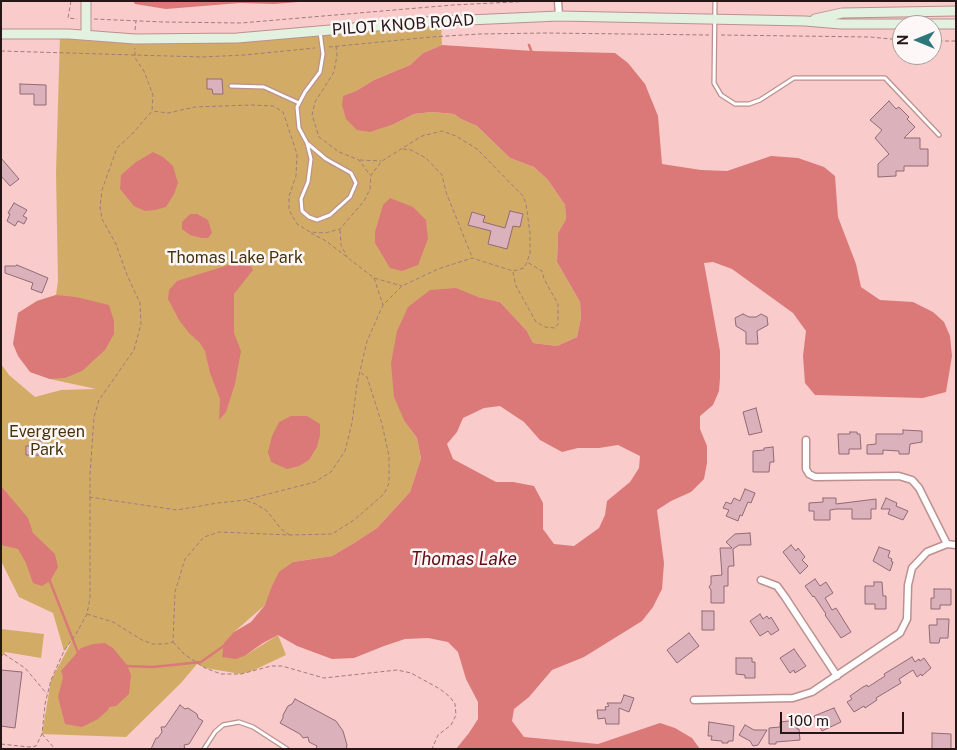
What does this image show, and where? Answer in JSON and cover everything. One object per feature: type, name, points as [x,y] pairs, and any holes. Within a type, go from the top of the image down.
[{"type":"main road","points":[[86,1],[86,35]]},
{"type":"main road","name":"PILOT KNOB ROAD","points":[[805,21],[842,13],[956,11]]},
{"type":"main road","name":"PILOT KNOB ROAD","points":[[1,34],[86,35],[135,39],[238,38],[423,22],[559,16],[805,21],[841,24],[956,24]]},
{"type":"street","points":[[558,1],[559,16]]},
{"type":"street","points":[[806,440],[806,469],[809,474],[815,477],[899,476],[912,480],[919,488],[946,544]]},
{"type":"street","points":[[694,700],[793,698],[812,692],[900,633],[907,619],[908,584],[912,568],[927,552],[946,544],[956,544]]},
{"type":"street","points":[[761,580],[777,586],[837,676]]},
{"type":"lane","points":[[715,1],[714,84],[721,95],[735,104],[748,104],[760,100],[794,78],[886,78],[939,134]]},
{"type":"lane","points":[[307,143],[326,159],[351,173],[356,183],[350,197],[330,215],[317,220],[309,217],[302,211],[301,199],[308,182],[311,159],[307,143],[299,128],[297,107],[305,92],[320,72],[324,54],[320,31]]},
{"type":"lane","points":[[231,86],[264,87],[299,103]]},
{"type":"lane","points":[[204,749],[215,732],[223,725],[238,722],[253,727],[287,749]]},
{"type":"path","points":[[71,1],[68,18],[242,23],[452,5],[534,1]]},
{"type":"path","points":[[760,1],[885,1]]},
{"type":"path","points":[[1,51],[236,56],[431,37],[545,33],[870,37],[892,39]]},
{"type":"path","points":[[942,41],[956,41]]},
{"type":"path","points":[[336,46],[337,55],[334,72],[315,102],[312,115],[319,137],[339,152],[359,160],[382,161]]},
{"type":"path","points":[[1,744],[36,746],[42,734],[52,680],[64,651],[87,614],[90,598],[89,498],[94,417],[99,400],[134,350],[141,324],[140,303],[116,244],[102,219],[100,207],[102,190],[117,148],[152,111],[153,95],[144,71],[134,55]]},
{"type":"path","points":[[152,111],[168,113],[195,107],[251,105],[273,106],[282,112],[290,129],[297,154],[296,176],[289,196],[289,210],[297,224],[326,241],[374,278],[402,286]]},
{"type":"path","points":[[89,498],[177,510],[245,500],[315,482],[331,472],[345,451],[352,423],[366,341],[383,306],[402,286],[438,269],[472,258],[513,271],[524,268],[530,253],[530,233],[523,196],[477,149],[456,136],[442,131],[422,136],[382,161],[371,176],[370,189],[364,201],[340,229],[325,233],[310,232]]},
{"type":"path","points":[[402,149],[411,150],[426,158],[442,175],[446,192],[472,258]]},
{"type":"path","points":[[359,160],[371,176]]},
{"type":"path","points":[[340,229],[341,245],[347,258]]},
{"type":"path","points":[[513,271],[516,286],[536,322],[545,327],[555,328],[558,324],[558,304],[544,279],[542,271],[527,262]]},
{"type":"path","points":[[374,278],[383,306]]},
{"type":"path","points":[[360,373],[368,377],[389,456],[389,483],[384,494],[362,514],[332,534],[290,536],[219,532],[204,537],[184,559],[175,592],[172,642],[184,654],[204,668],[221,674],[241,674],[271,666],[282,666],[324,678],[397,670],[412,673],[440,689],[456,704],[456,715],[451,725],[438,735],[432,749]]},
{"type":"path","points":[[245,500],[267,511],[282,530],[290,536]]},
{"type":"path","points":[[87,614],[113,622],[142,640],[153,644],[172,642]]},
{"type":"path","points":[[4,654],[25,668],[48,696]]},
{"type":"path","points":[[42,734],[55,749]]},
{"type":"green space","name":"Thomas Lake Park","points":[[441,21],[442,45],[423,53],[410,65],[374,80],[344,96],[394,124],[414,114],[432,112],[454,114],[477,126],[510,158],[534,167],[548,180],[565,205],[566,219],[558,233],[557,262],[580,302],[581,317],[577,337],[557,346],[533,343],[527,331],[500,302],[478,297],[405,422],[417,438],[421,460],[410,492],[377,528],[354,543],[332,556],[293,562],[265,605],[234,632],[246,655],[278,635],[286,655],[241,674],[205,668],[197,664],[181,683],[126,737],[42,734],[51,680],[73,639],[64,651],[53,613],[19,597],[1,561],[1,364],[9,375],[35,397],[61,390],[96,389],[50,379],[30,372],[18,313],[37,301],[56,295],[58,281],[56,174],[60,34],[162,39]]},
{"type":"green space","points":[[1,629],[44,634],[41,658],[5,652],[1,656]]},
{"type":"water","points":[[133,1],[311,1],[274,4],[240,3],[166,9],[135,4]]},
{"type":"water","name":"Thomas Lake","points":[[442,45],[533,51],[615,53],[628,63],[645,84],[658,116],[662,164],[701,170],[727,171],[771,156],[798,158],[824,167],[835,176],[838,217],[856,264],[861,287],[880,300],[913,302],[933,312],[944,322],[950,336],[952,356],[946,392],[923,398],[815,395],[805,383],[803,356],[806,331],[793,313],[732,269],[713,262],[704,263],[720,351],[719,391],[713,405],[700,416],[700,429],[707,446],[707,463],[704,479],[691,492],[657,510],[664,563],[662,589],[653,607],[642,621],[584,657],[552,670],[529,697],[514,709],[512,721],[524,737],[598,744],[660,723],[675,728],[692,738],[700,749],[456,749],[478,719],[478,702],[466,679],[458,652],[448,642],[428,638],[405,639],[354,658],[332,659],[297,646],[278,635],[236,659],[222,657],[224,643],[234,632],[251,622],[265,605],[279,572],[293,562],[332,556],[354,543],[377,528],[410,492],[421,459],[417,438],[405,422],[394,397],[391,363],[397,331],[408,307],[430,290],[456,288],[478,297],[500,302],[527,331],[533,343],[557,346],[577,337],[581,317],[580,302],[557,262],[558,233],[566,219],[565,205],[548,180],[534,167],[510,158],[477,126],[454,114],[432,112],[414,114],[394,124],[370,132],[357,130],[346,119],[342,105],[343,96],[356,91],[374,80],[410,65],[423,53]],"holes":[[[500,406],[524,422],[540,440],[562,452],[578,448],[599,448],[618,445],[640,456],[639,468],[630,482],[607,501],[605,515],[599,528],[574,546],[554,544],[543,529],[543,503],[534,486],[513,482],[496,482],[453,459],[447,444],[457,432],[463,418],[484,408]]]},
{"type":"water","points":[[153,152],[163,157],[173,166],[178,183],[166,207],[145,211],[134,206],[120,189],[121,175],[136,162]]},
{"type":"water","points":[[390,198],[413,207],[426,220],[428,239],[418,265],[402,271],[390,268],[375,243],[375,232],[383,205]]},
{"type":"water","points":[[190,214],[197,214],[208,220],[212,233],[208,238],[190,235],[182,229],[182,222]]},
{"type":"water","points":[[238,262],[250,264],[253,270],[234,294],[234,333],[241,351],[235,384],[226,412],[219,420],[220,399],[210,373],[205,351],[179,320],[168,299],[169,290],[177,281]]},
{"type":"water","points":[[56,295],[76,297],[109,305],[114,321],[114,334],[105,350],[82,371],[65,378],[50,379],[30,372],[18,356],[13,344],[18,313],[37,301]]},
{"type":"water","points":[[291,416],[307,416],[320,424],[320,435],[317,447],[309,460],[299,466],[287,469],[271,462],[268,452],[272,436],[279,422]]},
{"type":"water","points":[[1,486],[28,518],[33,533],[55,554],[58,567],[50,581],[42,586],[33,583],[26,563],[18,549],[1,545]]},
{"type":"water","points":[[105,643],[113,648],[127,665],[131,675],[129,694],[116,706],[109,707],[98,719],[82,727],[65,724],[58,697],[63,677],[61,671],[81,648]]},
{"type":"building","points":[[207,79],[222,79],[223,94],[213,94],[212,89],[207,89]]},
{"type":"building","points":[[20,84],[46,85],[46,105],[34,105],[34,94],[20,94]]},
{"type":"building","points":[[889,101],[896,109],[899,107],[909,117],[907,119],[915,127],[904,138],[920,138],[920,149],[928,149],[928,166],[904,166],[904,171],[896,171],[896,176],[878,177],[878,164],[889,154],[875,138],[882,130],[870,120]]},
{"type":"building","points":[[1,158],[19,179],[10,186],[1,176]]},
{"type":"building","points":[[14,203],[27,210],[23,216],[27,218],[24,224],[18,221],[15,226],[7,221],[10,214],[8,213]]},
{"type":"building","points":[[510,211],[523,214],[520,227],[513,226],[507,249],[488,244],[491,231],[468,225],[472,212],[485,216],[483,222],[505,228]]},
{"type":"building","points":[[17,265],[48,278],[42,293],[31,289],[33,283],[5,273],[5,266]]},
{"type":"building","points":[[743,314],[749,317],[756,317],[761,314],[767,317],[768,325],[757,331],[758,344],[746,344],[746,332],[736,326],[735,318]]},
{"type":"building","points":[[756,408],[762,432],[749,435],[743,412]]},
{"type":"building","points":[[903,430],[922,431],[922,442],[910,444],[909,454],[899,454],[899,451],[883,450],[883,454],[867,454],[867,445],[876,444],[876,434],[903,434]]},
{"type":"building","points":[[850,432],[860,434],[861,449],[849,449],[849,454],[839,454],[838,434],[850,434]]},
{"type":"building","points":[[33,441],[45,441],[45,455],[26,455],[26,446],[33,446]]},
{"type":"building","points":[[773,447],[774,462],[770,462],[769,472],[753,472],[753,451]]},
{"type":"building","points":[[745,489],[755,493],[751,503],[748,502],[742,516],[740,515],[738,521],[726,516],[729,510],[723,508],[726,502],[731,504],[734,498],[740,501]]},
{"type":"building","points":[[823,498],[836,498],[836,504],[876,499],[876,509],[871,509],[871,519],[852,519],[852,509],[836,509],[830,510],[830,520],[814,520],[814,511],[809,511],[809,503],[823,502]]},
{"type":"building","points":[[886,498],[897,503],[896,506],[908,511],[903,520],[888,514],[890,509],[881,509]]},
{"type":"building","points":[[750,533],[751,545],[739,545],[733,549],[734,566],[729,566],[728,568],[728,586],[724,586],[724,603],[711,603],[711,590],[709,587],[711,576],[722,575],[720,548],[732,548],[726,542],[735,534]]},
{"type":"building","points":[[791,545],[796,551],[798,548],[805,557],[802,560],[808,566],[800,574],[783,552]]},
{"type":"building","points":[[879,547],[890,551],[888,557],[893,562],[890,571],[873,561]]},
{"type":"building","points":[[815,579],[820,586],[826,582],[833,593],[825,598],[832,610],[836,608],[851,632],[841,638],[814,596],[805,586]]},
{"type":"building","points":[[874,582],[882,582],[883,596],[886,596],[886,609],[875,609],[875,604],[865,604],[865,586],[874,586]]},
{"type":"building","points":[[934,589],[951,589],[951,605],[940,605],[940,609],[931,609],[931,598],[934,598]]},
{"type":"building","points":[[702,611],[714,611],[714,630],[702,630]]},
{"type":"building","points":[[760,614],[763,619],[767,616],[769,619],[771,617],[779,630],[771,635],[768,631],[760,636],[750,621]]},
{"type":"building","points":[[937,619],[949,619],[948,638],[940,638],[939,643],[930,643],[929,625],[937,625]]},
{"type":"building","points":[[689,633],[699,646],[677,663],[667,650]]},
{"type":"building","points":[[794,649],[806,666],[795,673],[794,670],[790,673],[780,658]]},
{"type":"building","points":[[912,657],[915,662],[924,658],[931,668],[922,676],[921,674],[917,677],[913,670],[899,679],[901,683],[876,698],[877,700],[865,708],[864,706],[854,712],[847,702],[852,699],[850,696],[867,685],[868,687],[885,676],[884,674]]},
{"type":"building","points":[[736,658],[752,658],[752,662],[755,662],[755,678],[745,678],[745,675],[736,674]]},
{"type":"building","points":[[1,670],[22,672],[15,728],[1,726]]},
{"type":"building","points":[[624,695],[634,698],[629,712],[619,708],[619,724],[606,724],[605,718],[598,719],[597,710],[606,710],[605,707],[609,706],[607,703],[621,703]]},
{"type":"building","points":[[295,699],[336,721],[343,731],[347,745],[346,749],[316,749],[317,746],[309,742],[308,737],[303,738],[300,734],[280,723],[288,706]]},
{"type":"building","points":[[180,705],[197,714],[198,718],[203,721],[189,744],[184,745],[185,749],[151,749],[156,738],[162,732],[161,727],[165,727]]},
{"type":"building","points":[[834,708],[841,722],[822,731],[814,716]]},
{"type":"building","points":[[789,721],[790,724],[797,723],[800,740],[769,744],[769,728],[780,727],[780,722]]},
{"type":"building","points":[[709,722],[734,726],[733,741],[722,743],[722,741],[711,740],[712,736],[708,736]]},
{"type":"building","points":[[745,725],[754,730],[767,730],[758,745],[753,746],[750,741],[739,735]]},
{"type":"building","points":[[932,733],[951,734],[951,749],[932,749]]},
{"type":"waterway","points":[[529,45],[532,53]]},
{"type":"waterway","points":[[49,579],[79,655]]},
{"type":"waterway","points":[[126,666],[153,667],[201,662],[225,645]]},
{"type":"park label","name":"Evergreen Park","points":[[47,441]]}]
